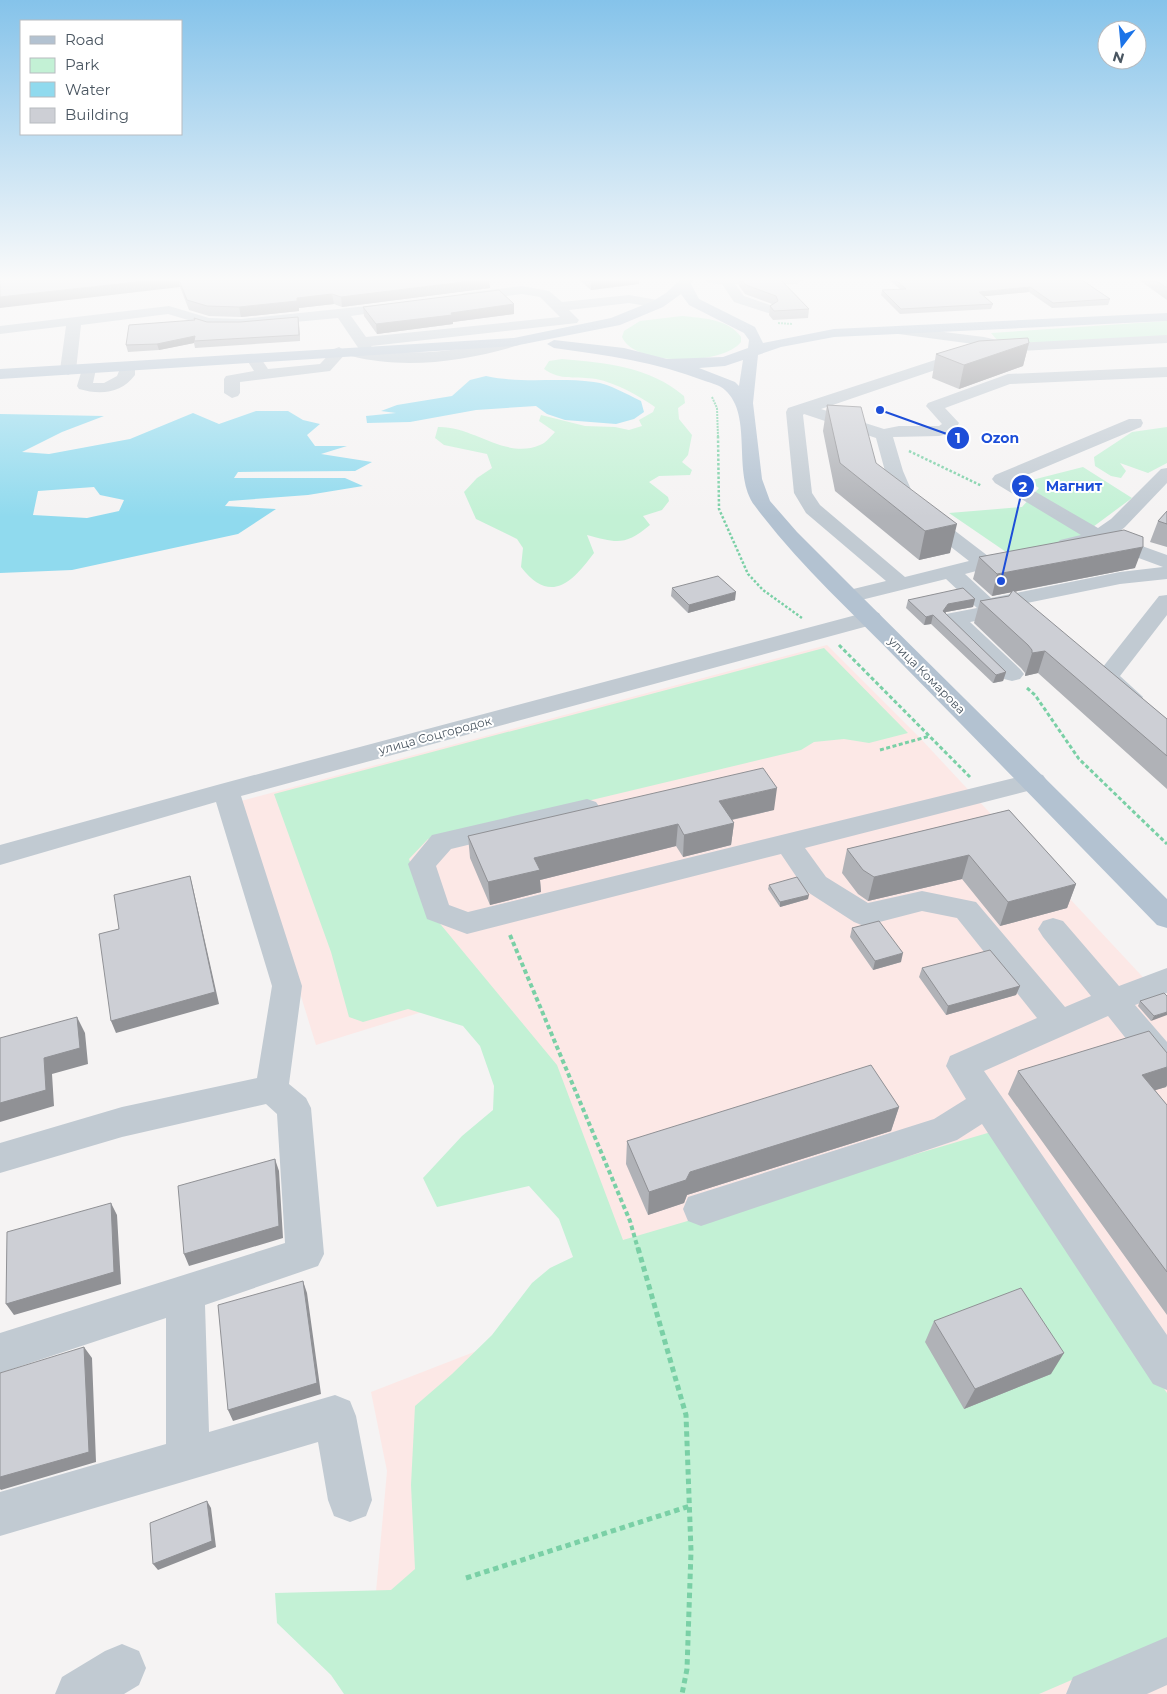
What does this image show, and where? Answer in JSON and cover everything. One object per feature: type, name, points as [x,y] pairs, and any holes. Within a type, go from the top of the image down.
[{"type":"main road","points":[[127,367],[238,359]]},
{"type":"main road","points":[[647,359],[715,378],[736,391],[746,403]]},
{"type":"main road","points":[[665,364],[715,362],[725,359]]},
{"type":"main road","name":"улица Комарова","points":[[752,359],[746,403],[757,493],[771,515],[849,597],[1166,914]]},
{"type":"main road","points":[[0,374],[88,369]]},
{"type":"street","points":[[68,370],[69,359]]},
{"type":"street","points":[[254,359],[264,374]]},
{"type":"street","points":[[232,393],[232,379],[325,368],[335,359]]},
{"type":"street","points":[[901,584],[813,509],[803,493],[794,412],[953,359]]},
{"type":"street","points":[[88,369],[85,386],[94,389],[117,386],[127,375],[127,367]]},
{"type":"street","points":[[885,433],[914,413],[1008,379],[1167,372]]},
{"type":"street","points":[[805,409],[885,433],[936,432],[947,429],[951,423],[934,406]]},
{"type":"street","points":[[1135,423],[1001,479],[1100,536],[1167,562]]},
{"type":"street","points":[[885,433],[894,471],[908,504],[985,563]]},
{"type":"street","points":[[1052,548],[1100,536],[1118,523],[1167,473]]},
{"type":"street","points":[[849,597],[1014,556]]},
{"type":"street","points":[[950,572],[994,611],[954,619],[1012,674]]},
{"type":"street","points":[[987,605],[1120,578],[1167,573]]},
{"type":"street","points":[[1144,708],[1100,671],[1167,601]]},
{"type":"street","name":"улица Соцгородок","points":[[0,855],[226,791],[870,618]]},
{"type":"street","points":[[616,802],[442,842],[422,864],[437,912],[467,923],[1034,781]]},
{"type":"street","points":[[226,791],[287,986],[272,1089]]},
{"type":"street","points":[[788,843],[816,884],[864,914],[922,901],[966,909],[1059,1022]]},
{"type":"street","points":[[1054,929],[1167,1065]]},
{"type":"street","points":[[1167,980],[1059,1022],[962,1066],[1167,1370]]},
{"type":"street","points":[[0,1158],[122,1122],[272,1089]]},
{"type":"street","points":[[0,1354],[305,1254],[294,1108],[272,1089]]},
{"type":"street","points":[[701,1209],[945,1130],[987,1103]]},
{"type":"street","points":[[185,1293],[188,1460]]},
{"type":"street","points":[[0,1514],[336,1416],[350,1500]]},
{"type":"street","points":[[1090,1694],[1167,1661]]},
{"type":"street","points":[[79,1694],[122,1668]]},
{"type":"path","points":[[709,391],[717,408],[720,509],[748,574],[763,590],[789,610],[825,630],[987,794]]},
{"type":"path","points":[[885,433],[993,491],[1011,485]]},
{"type":"path","points":[[1035,695],[1079,759],[1167,844]]},
{"type":"path","points":[[880,750],[930,736]]},
{"type":"path","points":[[501,915],[630,1221],[686,1415],[690,1506],[690,1581],[687,1670],[682,1694]]},
{"type":"path","points":[[466,1578],[690,1506]]},
{"type":"shaded area","points":[[827,645],[921,739],[1167,1003],[1167,1694],[383,1694],[372,1636],[387,1471],[371,1392],[595,1305],[470,997],[316,1045],[241,801]]},
{"type":"green space","points":[[563,359],[594,362],[626,368],[656,378],[684,396],[685,403],[678,408],[679,419],[692,435],[688,455],[682,462],[692,470],[690,475],[659,476],[649,482],[668,497],[669,501],[662,510],[643,516],[650,525],[627,540],[606,540],[587,535],[594,553],[570,580],[552,587],[542,585],[532,579],[521,567],[523,548],[517,539],[476,519],[464,492],[477,478],[492,468],[487,454],[444,445],[435,438],[438,427],[451,428],[502,446],[527,448],[542,444],[555,432],[539,421],[541,415],[585,426],[615,427],[629,430],[642,426],[639,420],[653,412],[655,407],[619,386],[596,379],[562,377],[550,373],[544,369],[549,361]]},
{"type":"green space","points":[[1167,427],[1167,463],[1148,473],[1120,463],[1126,471],[1121,478],[1111,476],[1095,466],[1094,457],[1132,432]]},
{"type":"green space","points":[[1083,467],[1132,498],[1074,541],[1009,554],[949,513],[1022,507],[1039,488],[1028,481]]},
{"type":"green space","points":[[824,648],[908,733],[869,743],[844,739],[814,742],[801,750],[428,839],[409,859],[427,908],[557,1065],[623,1240],[991,1132],[1167,1393],[1167,1639],[1039,1694],[344,1694],[331,1675],[277,1623],[275,1593],[391,1590],[415,1569],[411,1485],[415,1406],[452,1374],[492,1335],[532,1283],[550,1268],[573,1257],[559,1219],[529,1186],[437,1207],[423,1178],[462,1136],[493,1110],[494,1086],[480,1046],[463,1026],[408,1009],[363,1022],[349,1017],[331,952],[274,794]]},
{"type":"water","points":[[486,376],[513,380],[567,380],[600,383],[641,401],[644,412],[634,419],[616,424],[565,420],[547,414],[536,406],[476,410],[410,422],[367,423],[366,416],[396,413],[381,411],[397,405],[452,396],[470,380]]},
{"type":"water","points":[[256,411],[288,411],[303,420],[320,424],[307,435],[315,446],[347,446],[321,454],[372,462],[355,471],[238,472],[234,478],[345,478],[363,486],[308,495],[229,501],[225,506],[276,509],[238,534],[72,570],[0,573],[0,414],[104,416],[62,432],[22,452],[49,454],[130,439],[193,413],[219,424]],"holes":[[[94,487],[100,495],[124,500],[119,511],[87,518],[33,515],[38,491]]]},
{"type":"building","points":[[949,359],[982,359],[964,365]]},
{"type":"building","points":[[827,405],[861,407],[876,463],[957,524],[925,531],[840,463]]},
{"type":"building","points":[[1167,511],[1167,524],[1158,521]]},
{"type":"building","points":[[1124,530],[1143,537],[1143,547],[997,574],[979,557]]},
{"type":"building","points":[[718,576],[736,592],[689,605],[672,588]]},
{"type":"building","points":[[963,588],[975,599],[948,604],[943,611],[1006,672],[996,675],[933,615],[926,617],[908,600]]},
{"type":"building","points":[[1013,590],[1167,719],[1167,756],[1045,651],[1032,653],[1028,645],[980,601],[1009,596]]},
{"type":"building","points":[[763,768],[777,788],[719,801],[734,823],[684,835],[678,824],[534,858],[540,870],[488,882],[468,836]]},
{"type":"building","points":[[1009,810],[1076,884],[1008,902],[969,855],[874,877],[863,870],[847,849]]},
{"type":"building","points":[[190,876],[215,992],[111,1021],[99,934],[119,929],[114,895]]},
{"type":"building","points":[[797,877],[809,895],[780,902],[769,885]]},
{"type":"building","points":[[879,921],[903,953],[875,961],[852,928]]},
{"type":"building","points":[[990,950],[1020,986],[948,1006],[922,968]]},
{"type":"building","points":[[1164,993],[1167,996],[1167,1012],[1154,1016],[1140,1001]]},
{"type":"building","points":[[77,1017],[80,1048],[44,1058],[46,1090],[0,1103],[0,1038]]},
{"type":"building","points":[[1149,1031],[1167,1053],[1167,1067],[1142,1075],[1167,1105],[1167,1272],[1018,1071]]},
{"type":"building","points":[[871,1065],[899,1107],[690,1172],[686,1180],[649,1192],[627,1141]]},
{"type":"building","points":[[275,1159],[279,1226],[184,1254],[178,1186]]},
{"type":"building","points":[[111,1203],[114,1272],[6,1304],[7,1232]]},
{"type":"building","points":[[303,1281],[317,1383],[228,1410],[218,1305]]},
{"type":"building","points":[[1021,1288],[1064,1353],[975,1389],[934,1321]]},
{"type":"building","points":[[84,1347],[89,1452],[0,1477],[0,1373]]},
{"type":"building","points":[[207,1501],[212,1541],[153,1564],[150,1523]]},
{"type":"place","name":"Ozon","points":[[880,410]]},
{"type":"place","name":"Магнит","points":[[1001,581]]}]
